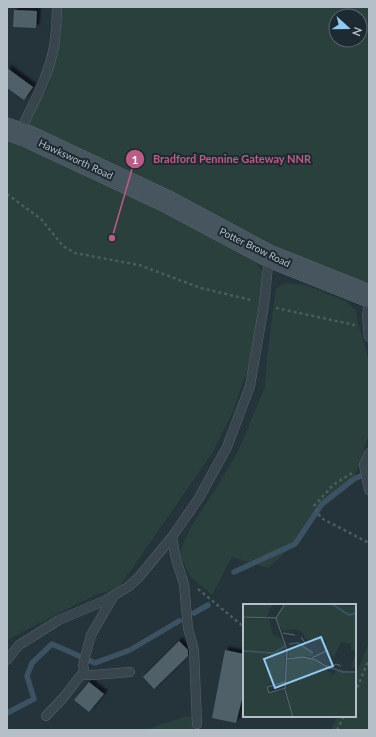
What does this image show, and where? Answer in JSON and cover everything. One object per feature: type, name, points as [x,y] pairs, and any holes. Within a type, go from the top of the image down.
[{"type":"street","name":"Hawksworth Road","points":[[13,131],[27,136],[166,201]]},
{"type":"street","name":"Potter Brow Road","points":[[166,201],[269,256],[369,296]]},
{"type":"lane","points":[[13,131],[45,79],[54,48],[57,7]]},
{"type":"lane","points":[[7,660],[19,645],[59,620],[106,600],[128,587],[139,577],[172,537],[199,498],[227,447],[250,386],[264,305],[269,256]]},
{"type":"lane","points":[[369,301],[367,316],[369,337]]},
{"type":"lane","points":[[369,453],[364,468],[369,488]]},
{"type":"lane","points":[[172,537],[176,559],[184,584],[188,628],[194,658],[197,724]]},
{"type":"lane","points":[[85,675],[83,665],[91,635],[114,595]]},
{"type":"lane","points":[[46,716],[63,698],[81,675],[130,672]]},
{"type":"path","points":[[7,194],[41,219],[63,246],[75,253],[139,264],[201,288],[257,301],[264,305],[367,328]]},
{"type":"path","points":[[364,468],[333,485],[314,506],[321,518],[369,543]]},
{"type":"path","points":[[181,575],[243,626]]},
{"type":"path","points":[[356,691],[369,659]]},
{"type":"path","points":[[337,730],[344,717]]},
{"type":"green space","points":[[61,7],[369,7],[369,286],[300,258],[118,166],[29,127],[29,119],[49,85],[56,50]]},
{"type":"green space","points":[[7,134],[67,161],[253,257],[262,271],[264,279],[254,369],[248,368],[232,414],[213,452],[118,589],[97,594],[7,640]]},
{"type":"green space","points":[[286,283],[306,285],[345,301],[356,310],[369,364],[369,434],[354,479],[322,504],[295,544],[268,568],[232,557],[212,595],[190,576],[180,555],[184,541],[192,525],[238,451],[265,387],[267,358],[276,288]]},
{"type":"green space","points":[[369,643],[369,730],[331,730],[337,717],[356,717],[356,673]]},
{"type":"green space","points":[[192,716],[195,730],[145,730],[183,717]]},
{"type":"building","points":[[14,10],[37,11],[36,28],[13,27]]},
{"type":"building","points":[[7,68],[33,87],[24,100],[7,88]]},
{"type":"building","points":[[179,641],[188,650],[188,656],[154,689],[143,677]]},
{"type":"building","points":[[225,650],[243,654],[243,695],[236,723],[212,718]]},
{"type":"building","points":[[89,682],[104,694],[89,712],[74,700]]},
{"type":"waterway","points":[[234,572],[295,544],[322,504],[354,479],[367,473]]},
{"type":"waterway","points":[[194,613],[208,605]]},
{"type":"waterway","points":[[7,713],[34,699],[27,676],[32,663],[52,644],[95,663],[130,650],[179,621]]},
{"type":"place","name":"Bradford Pennine Gateway NNR","points":[[112,238]]}]
